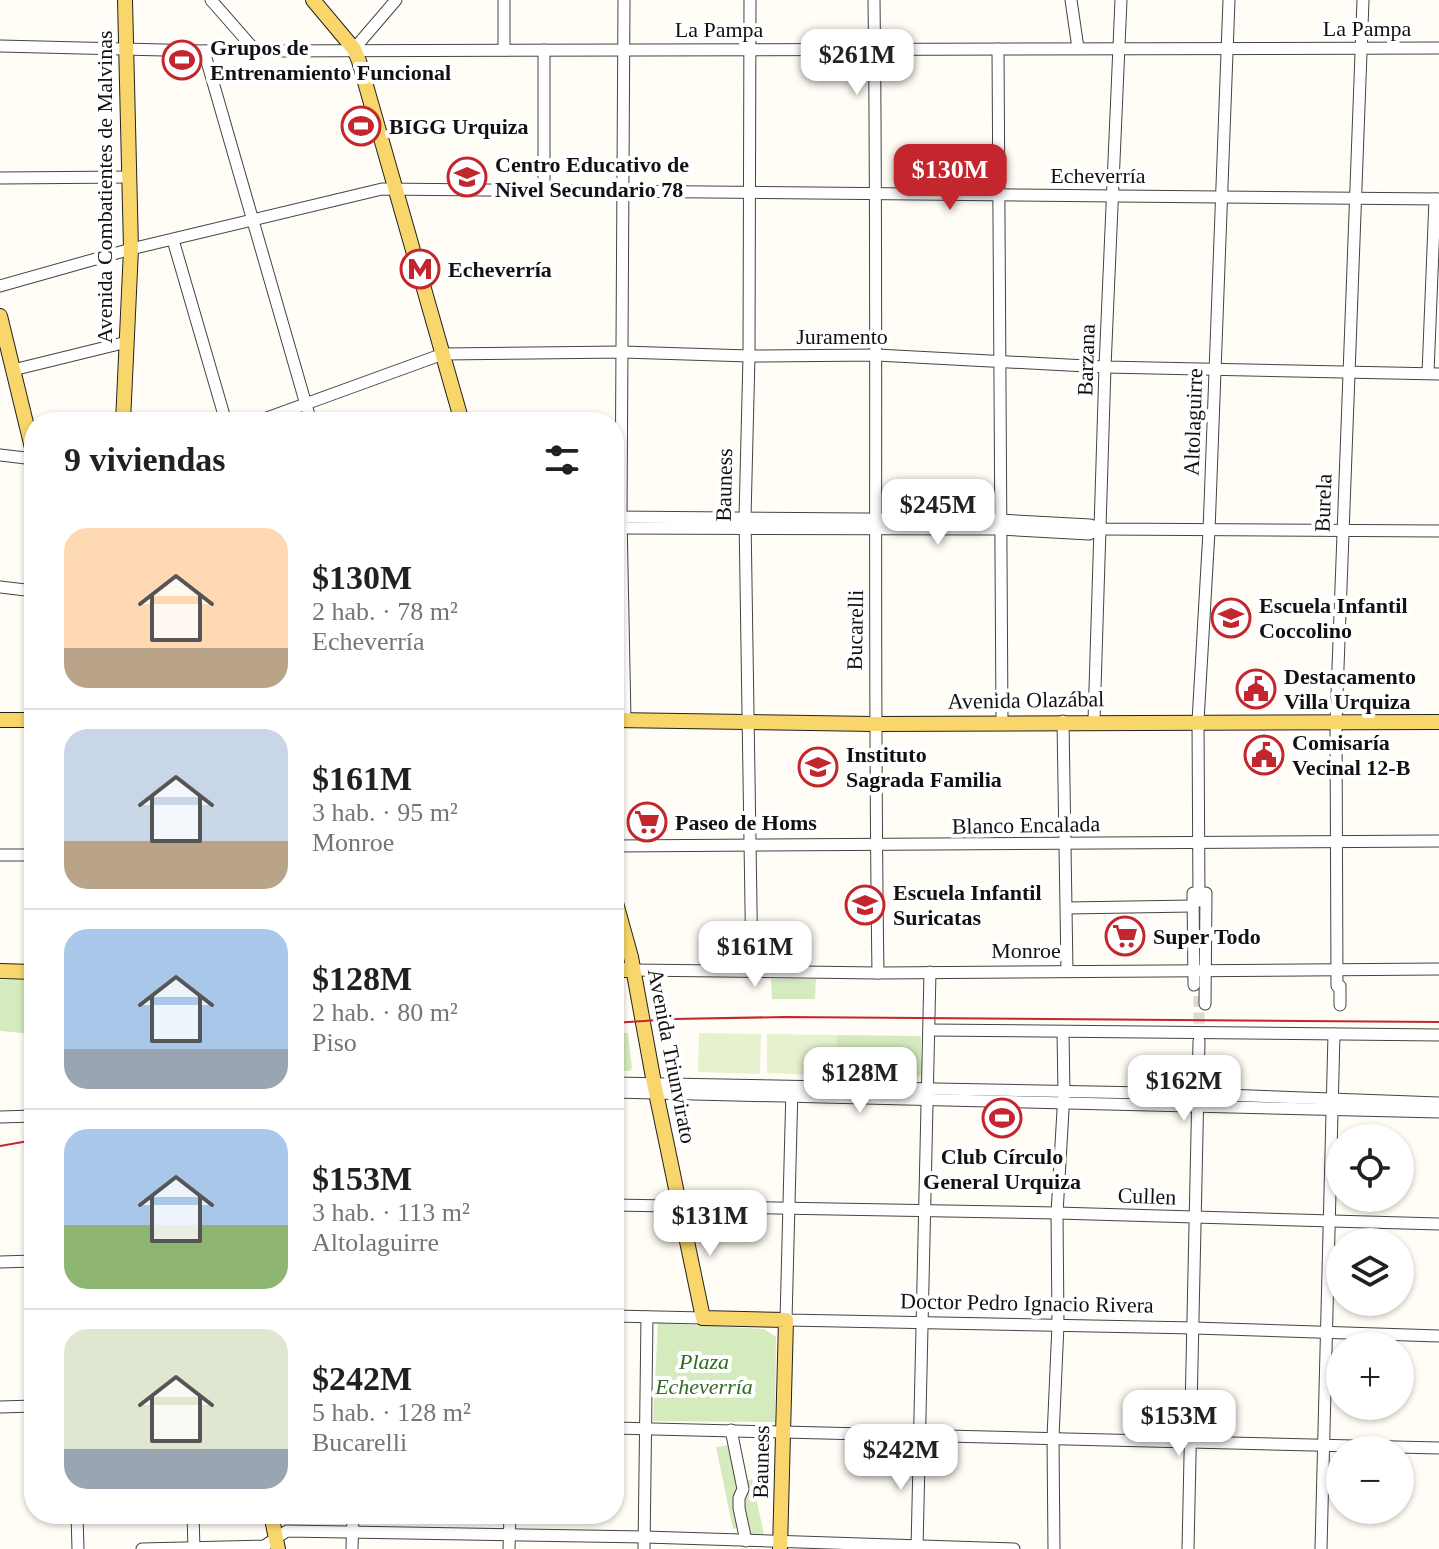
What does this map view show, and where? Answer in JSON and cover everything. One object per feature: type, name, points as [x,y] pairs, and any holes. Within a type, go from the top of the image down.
[{"type":"main road","name":"Avenida Combatientes de Malvinas","points":[[124,412],[131,249],[125,0]]},
{"type":"main road","points":[[313,0],[354,49],[459,412]]},
{"type":"main road","points":[[0,316],[24,416]]},
{"type":"main road","points":[[0,720],[24,720]]},
{"type":"main road","name":"Avenida Olazábal","points":[[624,720],[874,724],[1439,722]]},
{"type":"main road","name":"Avenida Triunvirato","points":[[624,935],[703,1318]]},
{"type":"main road","name":"Monroe","points":[[624,970],[633,970]]},
{"type":"main road","points":[[0,971],[24,972]]},
{"type":"main road","name":"Doctor Pedro Ignacio Rivera","points":[[703,1318],[786,1320]]},
{"type":"main road","name":"Bauness","points":[[780,1546],[786,1320]]},
{"type":"street","points":[[211,0],[254,49]]},
{"type":"street","points":[[354,49],[396,0]]},
{"type":"street","points":[[504,0],[504,50]]},
{"type":"street","points":[[621,412],[624,0]]},
{"type":"street","name":"Bauness","points":[[750,0],[745,524],[752,971]]},
{"type":"street","name":"Bucarelli","points":[[874,0],[877,355],[874,724],[878,973]]},
{"type":"street","points":[[1071,0],[1078,48]]},
{"type":"street","name":"Barzana","points":[[1094,721],[1121,0]]},
{"type":"street","name":"Altolaguirre","points":[[1205,1004],[1196,904],[1195,854],[1200,844],[1198,721],[1209,531],[1229,0]]},
{"type":"street","name":"Burela","points":[[1340,1005],[1340,986],[1337,986],[1336,721],[1363,0]]},
{"type":"street","name":"La Pampa","points":[[0,46],[204,51],[1439,48]]},
{"type":"street","points":[[998,49],[1002,722]]},
{"type":"street","points":[[544,50],[544,192]]},
{"type":"street","points":[[204,51],[308,412]]},
{"type":"street","points":[[0,178],[130,177]]},
{"type":"street","name":"Echeverría","points":[[0,286],[131,249],[382,189],[1437,199]]},
{"type":"street","points":[[1434,373],[1437,199]]},
{"type":"street","points":[[173,240],[223,412]]},
{"type":"street","points":[[13,370],[127,342]]},
{"type":"street","name":"Juramento","points":[[282,412],[443,354],[623,352],[749,356],[877,355],[1105,367],[1434,373]]},
{"type":"street","points":[[0,455],[24,456]]},
{"type":"street","points":[[624,523],[999,524],[1089,534],[1102,529],[1439,531]]},
{"type":"street","points":[[0,587],[24,590]]},
{"type":"street","points":[[1063,721],[1067,971]]},
{"type":"street","name":"Blanco Encalada","points":[[624,846],[1439,841]]},
{"type":"street","name":"Altolaguirre","points":[[1194,985],[1200,970],[1206,853],[1200,844]]},
{"type":"street","points":[[0,855],[24,855]]},
{"type":"street","points":[[1067,908],[1196,904]]},
{"type":"street","name":"Monroe","points":[[633,970],[878,973],[1439,969]]},
{"type":"street","points":[[918,1547],[930,972]]},
{"type":"street","points":[[929,1030],[1439,1035]]},
{"type":"street","points":[[1054,1549],[1053,1437],[1063,1032]]},
{"type":"street","points":[[1321,1549],[1334,1034]]},
{"type":"street","points":[[1188,1549],[1198,1097],[1203,1085],[1199,1035]]},
{"type":"street","points":[[624,1084],[792,1092],[1063,1098],[1198,1097],[1439,1112]]},
{"type":"street","points":[[624,1091],[655,1088]]},
{"type":"street","name":"Bauness","points":[[786,1320],[792,1092]]},
{"type":"street","points":[[1331,1103],[1439,1103]]},
{"type":"street","points":[[0,1117],[24,1116]]},
{"type":"street","name":"Cullen","points":[[624,1205],[1439,1224]]},
{"type":"street","points":[[0,1262],[24,1261]]},
{"type":"street","name":"Doctor Pedro Ignacio Rivera","points":[[624,1316],[703,1318]]},
{"type":"street","points":[[644,1543],[647,1317]]},
{"type":"street","name":"Doctor Pedro Ignacio Rivera","points":[[786,1320],[1326,1332]]},
{"type":"street","name":"Doctor Pedro Ignacio Rivera","points":[[1414,1335],[1439,1336]]},
{"type":"street","points":[[0,1407],[24,1406]]},
{"type":"street","points":[[624,1428],[1439,1448]]},
{"type":"street","points":[[731,1430],[743,1489],[739,1508],[751,1544]]},
{"type":"street","points":[[77,1524],[78,1549]]},
{"type":"street","points":[[193,1524],[194,1548]]},
{"type":"street","points":[[352,1524],[352,1549]]},
{"type":"street","points":[[142,1549],[264,1546],[276,1543],[287,1531],[509,1543],[1014,1549]]},
{"type":"green space","points":[[771,979],[816,979],[815,999],[772,999]]},
{"type":"green space","points":[[0,980],[24,980],[24,1033],[0,1031]]},
{"type":"green space","points":[[624,1033],[628,1033],[630,1071],[624,1071]]},
{"type":"green space","points":[[699,1033],[761,1034],[760,1074],[698,1072]]},
{"type":"green space","points":[[767,1034],[837,1035],[837,1076],[767,1073]]},
{"type":"green space","points":[[837,1035],[921,1036],[921,1074],[917,1078],[837,1076]]},
{"type":"green space","name":"Plaza Echeverría","points":[[658,1323],[764,1329],[776,1337],[775,1422],[653,1421]]},
{"type":"green space","points":[[730,1445],[740,1489],[741,1527],[733,1529],[716,1447]]},
{"type":"green space","points":[[752,1479],[765,1539],[750,1538],[742,1498],[747,1495],[744,1482]]},
{"type":"tunnel","points":[[1199,901],[1199,1040]]},
{"type":"railway","points":[[624,1022],[785,1017],[1439,1022]]},
{"type":"railway","points":[[0,1146],[24,1142]]},
{"type":"place","name":"Grupos de Entrenamiento Funcional","points":[[182,60]]},
{"type":"place","name":"BIGG Urquiza","points":[[361,126]]},
{"type":"place","name":"Centro Educativo de Nivel Secundario 78","points":[[467,177]]},
{"type":"place","name":"Echeverría","points":[[420,269]]},
{"type":"place","name":"Escuela Infantil Coccolino","points":[[1231,618]]},
{"type":"place","name":"Destacamento Villa Urquiza","points":[[1256,689]]},
{"type":"place","name":"Comisaría Vecinal 12-B","points":[[1264,755]]},
{"type":"place","name":"Instituto Sagrada Familia","points":[[818,767]]},
{"type":"place","name":"Paseo de Homs","points":[[647,822]]},
{"type":"place","name":"Escuela Infantil Suricatas","points":[[865,905]]},
{"type":"place","name":"Super Todo","points":[[1125,936]]},
{"type":"place","name":"Club Círculo General Urquiza","points":[[1002,1118]]}]
